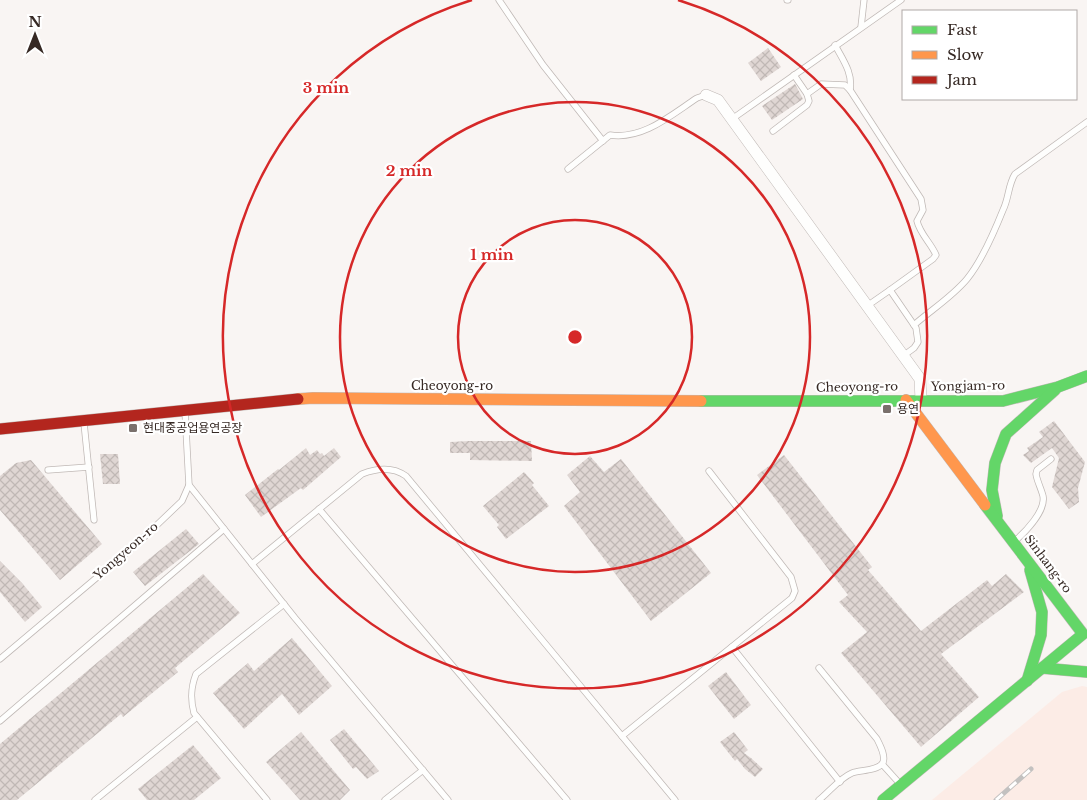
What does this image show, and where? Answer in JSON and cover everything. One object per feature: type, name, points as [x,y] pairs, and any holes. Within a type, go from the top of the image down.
[{"type":"street","points":[[706,95],[718,100],[732,118],[920,379],[921,400]]},
{"type":"street","name":"Yongjam-ro","points":[[906,400],[1003,401],[1058,387],[1087,376]]},
{"type":"street","points":[[998,520],[992,490],[995,462],[1006,434],[1058,387]]},
{"type":"street","name":"Cheoyong-ro","points":[[0,429],[313,398],[858,402],[906,400]]},
{"type":"street","name":"Sinhang-ro","points":[[883,800],[1042,668],[1085,636],[906,400]]},
{"type":"street","points":[[1027,681],[1041,635],[1042,612],[1028,560]]},
{"type":"street","points":[[1042,668],[1087,672]]},
{"type":"lane","points":[[499,0],[543,65],[603,141]]},
{"type":"lane","points":[[861,28],[864,0]]},
{"type":"lane","points":[[732,118],[901,0]]},
{"type":"lane","points":[[836,45],[849,70],[850,90]]},
{"type":"lane","points":[[773,131],[807,105],[809,101],[807,94],[794,75]]},
{"type":"lane","points":[[807,94],[822,84],[845,85],[921,199],[923,210],[917,221],[919,228],[936,255],[867,306]]},
{"type":"lane","points":[[568,169],[610,135],[634,134],[652,127],[697,98],[706,95]]},
{"type":"lane","points":[[914,325],[968,278],[1004,210],[1010,182],[1015,174],[1087,122]]},
{"type":"lane","points":[[890,290],[916,328],[918,342],[914,348],[903,356]]},
{"type":"lane","points":[[185,411],[189,485],[284,604],[448,800]]},
{"type":"lane","points":[[84,421],[94,520]]},
{"type":"lane","points":[[1014,542],[1028,530],[1037,516],[1043,497],[1036,474],[1037,470],[1051,459]]},
{"type":"lane","points":[[48,470],[88,467]]},
{"type":"lane","points":[[252,564],[362,474],[391,468],[399,471],[406,476],[675,800]]},
{"type":"lane","points":[[622,736],[792,598],[795,591],[791,577],[709,472]]},
{"type":"lane","name":"Yongyeon-ro","points":[[1,656],[139,542],[182,502],[189,485]]},
{"type":"lane","points":[[319,509],[567,800]]},
{"type":"lane","points":[[0,721],[224,529]]},
{"type":"lane","points":[[267,800],[194,713],[191,702],[192,686],[196,674],[284,604]]},
{"type":"lane","points":[[732,647],[840,782]]},
{"type":"lane","points":[[818,668],[878,739],[884,759],[877,768],[850,774],[819,800]]},
{"type":"lane","points":[[95,800],[197,717]]},
{"type":"lane","points":[[882,764],[901,785]]},
{"type":"lane","points":[[386,800],[423,770]]},
{"type":"shaded area","points":[[1082,686],[1087,687],[1087,800],[932,800],[1062,692]]},
{"type":"building","points":[[768,48],[781,67],[761,81],[748,63]]},
{"type":"building","points":[[795,84],[803,99],[772,120],[762,106]]},
{"type":"building","points":[[1054,421],[1085,462],[1078,488],[1079,502],[1069,509],[1052,487],[1059,458],[1052,448],[1031,463],[1023,455],[1029,451],[1027,448],[1043,437],[1039,432]]},
{"type":"building","points":[[531,441],[532,461],[470,460],[470,453],[450,453],[450,442]]},
{"type":"building","points":[[306,448],[310,455],[317,450],[324,456],[334,448],[341,457],[303,490],[301,488],[261,517],[245,495]]},
{"type":"building","points":[[100,454],[118,454],[120,484],[103,484]]},
{"type":"building","points":[[784,455],[872,567],[868,570],[921,631],[987,580],[992,586],[1006,574],[1024,592],[941,654],[979,697],[921,747],[841,653],[867,632],[839,602],[848,595],[757,475]]},
{"type":"building","points":[[590,456],[604,472],[621,459],[711,573],[651,621],[564,506],[580,492],[567,475]]},
{"type":"building","points":[[31,460],[102,544],[60,580],[0,510],[0,476],[16,463]]},
{"type":"building","points":[[524,472],[534,483],[532,485],[549,506],[506,539],[497,527],[499,525],[483,506]]},
{"type":"building","points":[[186,529],[199,544],[145,586],[133,572]]},
{"type":"building","points":[[0,561],[42,607],[25,622],[0,592]]},
{"type":"building","points":[[203,574],[240,613],[175,668],[178,672],[123,717],[121,714],[17,800],[0,800],[0,744]]},
{"type":"building","points":[[292,638],[332,686],[299,715],[282,694],[244,729],[213,693],[248,663],[254,671]]},
{"type":"building","points":[[726,672],[751,705],[734,719],[708,686]]},
{"type":"building","points":[[344,729],[379,771],[367,779],[356,767],[353,769],[330,740]]},
{"type":"building","points":[[301,732],[350,790],[340,800],[300,800],[266,762]]},
{"type":"building","points":[[734,732],[748,750],[744,753],[763,769],[755,777],[737,759],[735,761],[720,742]]},
{"type":"building","points":[[193,745],[221,778],[194,800],[147,800],[138,789]]},
{"type":"railway","points":[[996,800],[1031,769]]},
{"type":"traffic: fast","points":[[701,401],[1003,401],[1058,387],[1087,376]]},
{"type":"traffic: fast","points":[[997,516],[992,490],[995,463],[1006,434],[1055,390]]},
{"type":"traffic: fast","points":[[883,800],[1083,634],[985,505]]},
{"type":"traffic: fast","points":[[1027,681],[1041,635],[1042,612],[1030,570]]},
{"type":"traffic: fast","points":[[1042,668],[1087,672]]},
{"type":"traffic: slow","points":[[298,399],[701,401]]},
{"type":"traffic: slow","points":[[906,400],[985,505]]},
{"type":"traffic: jam","points":[[0,429],[298,399]]},
{"type":"place","name":"용연","points":[[887,409]]},
{"type":"place","name":"현대중공업용연공장","points":[[133,428]]}]
